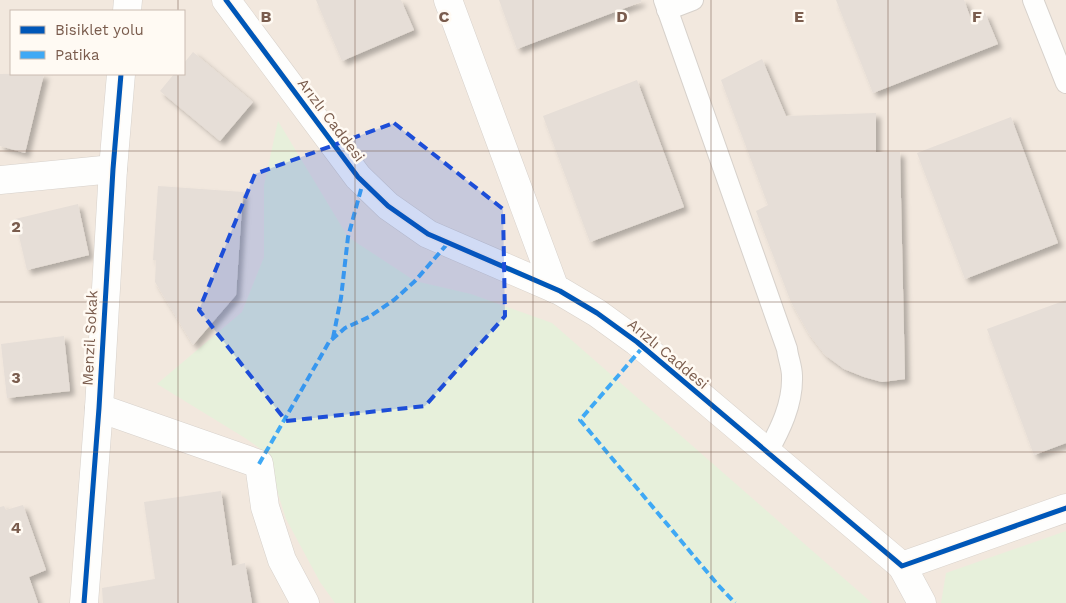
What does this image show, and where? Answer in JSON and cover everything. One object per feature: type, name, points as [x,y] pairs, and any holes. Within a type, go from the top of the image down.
[{"type":"street","name":"Arızlı Caddesi","points":[[226,0],[358,177],[388,206],[428,234],[555,289],[598,313],[637,342],[902,566]]},
{"type":"street","points":[[448,0],[555,289]]},
{"type":"street","name":"Menzil Sokak","points":[[84,603],[121,75]]},
{"type":"street","points":[[0,180],[113,169]]},
{"type":"street","points":[[98,408],[259,464],[265,507],[282,560],[305,603]]},
{"type":"street","points":[[922,603],[902,566],[1066,508]]},
{"type":"lane","points":[[693,0],[666,5],[786,349],[792,375],[790,395],[782,424],[767,453]]},
{"type":"lane","points":[[1033,0],[1066,83]]},
{"type":"highlighted area","points":[[394,123],[503,209],[505,316],[425,406],[286,421],[199,310],[255,174]]},
{"type":"shaded area","points":[[0,0],[1066,0],[1066,603],[0,603]]},
{"type":"green space","points":[[278,121],[348,237],[415,281],[471,294],[552,323],[872,603],[335,603],[320,582],[286,519],[265,452],[157,384],[242,312],[264,257],[264,185]]},
{"type":"green space","points":[[1066,531],[1066,603],[941,603],[946,573]]},
{"type":"building","points":[[316,0],[401,0],[414,30],[342,61]]},
{"type":"building","points":[[499,0],[641,0],[641,2],[517,49]]},
{"type":"building","points":[[836,0],[964,0],[971,19],[985,13],[998,44],[873,93]]},
{"type":"building","points":[[193,52],[253,102],[220,141],[160,91],[173,75],[185,75],[185,62]]},
{"type":"building","points":[[762,59],[786,116],[876,113],[876,152],[900,152],[905,379],[882,382],[844,369],[825,355],[809,334],[791,302],[756,211],[768,205],[721,80]]},
{"type":"building","points":[[0,74],[44,75],[25,153],[0,146]]},
{"type":"building","points":[[637,80],[684,207],[590,242],[543,116]]},
{"type":"building","points":[[1011,117],[1058,243],[965,279],[917,153]]},
{"type":"building","points":[[158,186],[243,192],[236,295],[193,345],[155,282],[156,260],[153,260]]},
{"type":"building","points":[[78,204],[89,255],[27,270],[15,219]]},
{"type":"building","points":[[1066,300],[1066,443],[1034,455],[987,329]]},
{"type":"building","points":[[64,336],[70,391],[7,398],[1,344]]},
{"type":"building","points":[[221,491],[232,566],[245,563],[252,603],[103,603],[102,588],[155,579],[144,502]]},
{"type":"building","points":[[23,505],[46,570],[29,577],[38,603],[0,603],[0,507],[4,506],[6,510]]},
{"type":"marked path","points":[[333,338],[341,298],[348,237],[363,182]]},
{"type":"marked path","points":[[259,464],[329,342],[345,328],[369,317],[394,300],[415,281],[448,243]]},
{"type":"marked path","points":[[643,347],[580,420],[735,603]]},
{"type":"cycle path","points":[[226,0],[358,177],[388,206],[428,234],[560,291],[597,313],[637,342],[902,566],[1066,508]]},
{"type":"cycle path","points":[[84,603],[121,75]]}]
